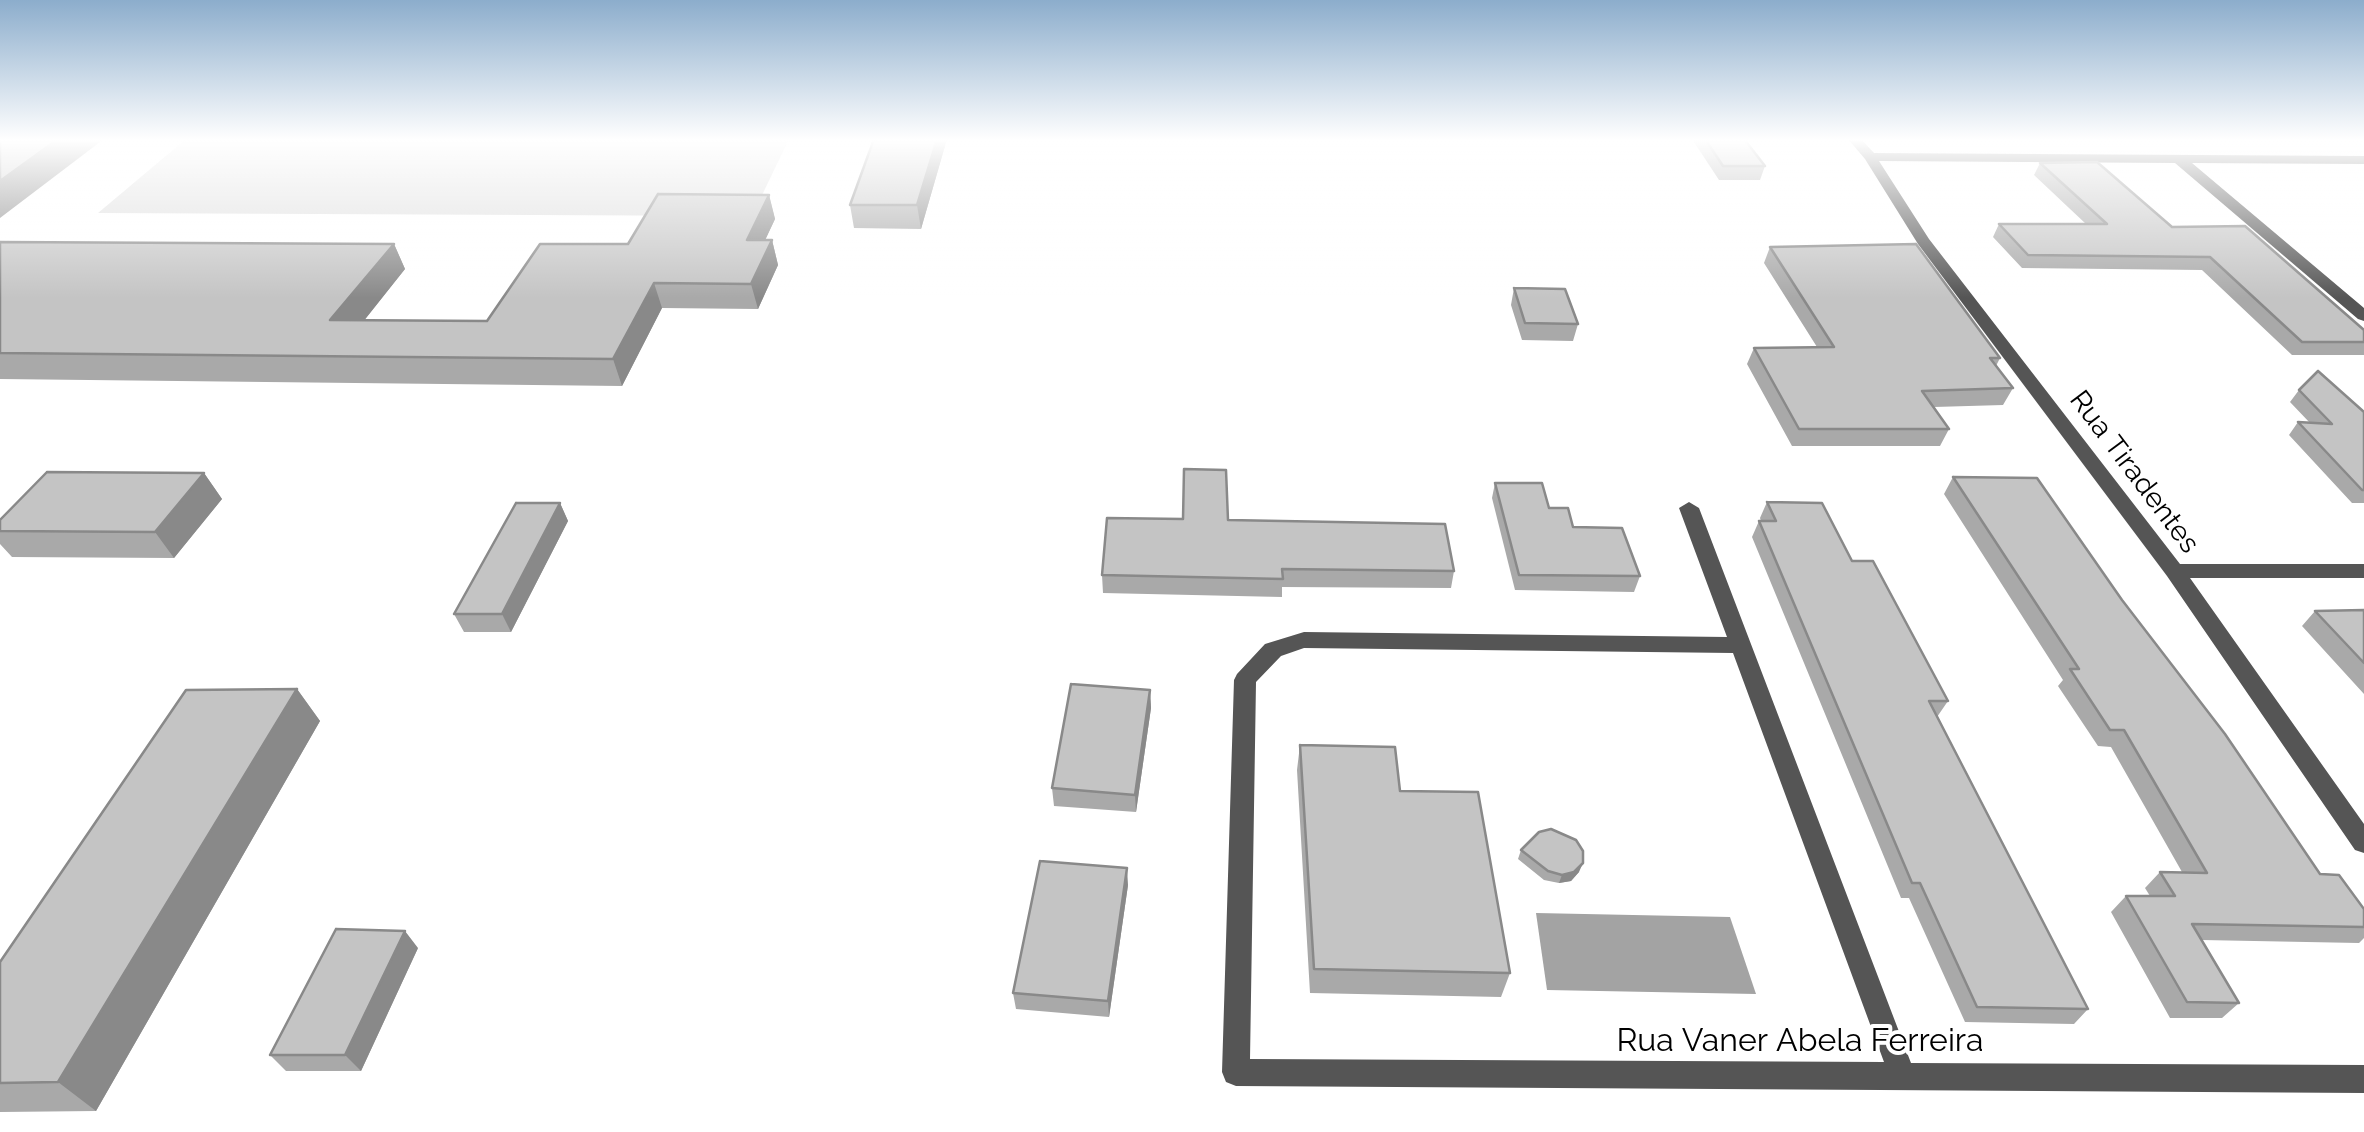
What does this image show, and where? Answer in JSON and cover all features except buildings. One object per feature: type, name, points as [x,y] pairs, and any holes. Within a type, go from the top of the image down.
[{"type":"street","name":"Rua Tiradentes","points":[[1892,192],[1923,241],[2174,571],[2364,843]]},
{"type":"street","points":[[2218,192],[2364,316]]},
{"type":"street","points":[[1689,508],[1903,1077]]},
{"type":"street","points":[[2174,571],[2364,571]]},
{"type":"street","name":"Rua Vaner Abela Ferreira","points":[[1741,646],[1304,640],[1273,650],[1245,680],[1236,1072],[2364,1079]]},
{"type":"shaded area","points":[[123,192],[764,192],[752,216],[98,213]]},
{"type":"shaded area","points":[[1536,913],[1730,917],[1756,994],[1547,990]]}]
